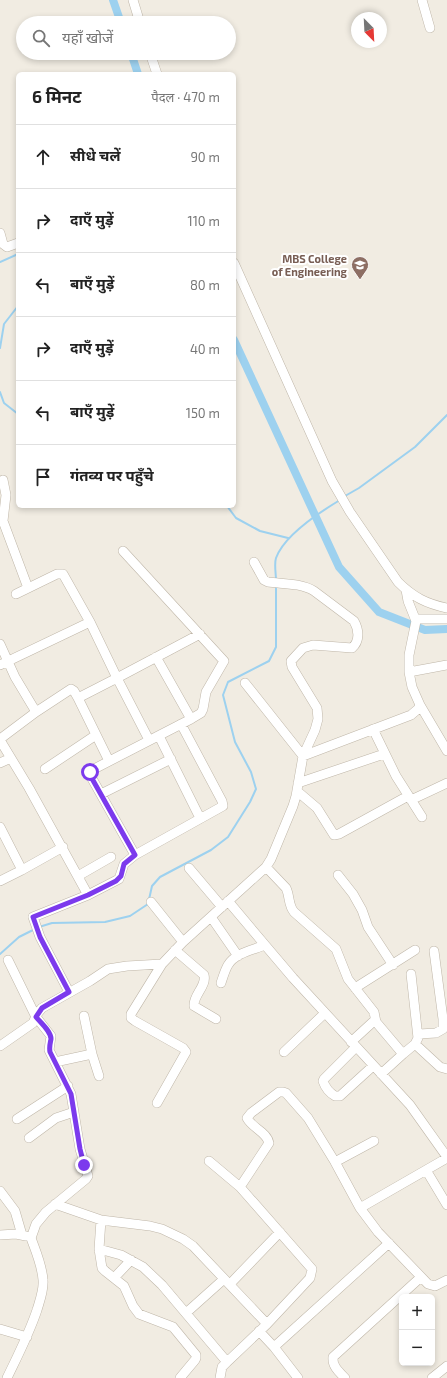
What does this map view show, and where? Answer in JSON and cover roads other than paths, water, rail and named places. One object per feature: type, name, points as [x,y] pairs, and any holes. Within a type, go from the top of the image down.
[{"type":"street","points":[[133,0],[138,16]]},
{"type":"street","points":[[422,0],[430,28]]},
{"type":"street","points":[[152,60],[156,72]]},
{"type":"street","points":[[0,233],[3,244],[7,247],[16,244]]},
{"type":"street","points":[[236,267],[332,481],[350,512],[398,582],[406,590],[420,600],[432,605],[447,608]]},
{"type":"street","points":[[3,480],[6,495],[3,521],[28,588]]},
{"type":"street","points":[[123,551],[224,661],[206,692],[201,713],[159,736],[94,768],[90,772],[90,775],[135,855]]},
{"type":"street","points":[[158,1103],[186,1052],[186,1049],[135,1022],[131,1018],[131,1014],[162,964],[183,942],[266,867],[271,859],[296,796],[303,756],[317,724],[318,714],[314,702],[292,667],[291,661],[298,652],[308,646],[328,645],[352,648],[358,637],[356,626],[350,618],[314,591],[299,586],[268,582],[264,580],[254,562]]},
{"type":"street","points":[[16,594],[57,574],[63,574],[90,622],[149,740]]},
{"type":"street","points":[[406,590],[408,601],[416,621],[409,655],[409,672],[411,683],[420,705],[447,751]]},
{"type":"street","points":[[416,621],[447,619]]},
{"type":"street","points":[[3,663],[90,622]]},
{"type":"street","points":[[78,698],[200,634]]},
{"type":"street","points":[[0,644],[3,663],[20,686],[36,712]]},
{"type":"street","points":[[156,657],[191,719]]},
{"type":"street","points":[[409,672],[447,665]]},
{"type":"street","points":[[245,683],[303,756]]},
{"type":"street","points":[[88,895],[63,848],[0,740],[36,712],[71,689],[78,698],[109,761]]},
{"type":"street","points":[[303,756],[411,715],[420,705]]},
{"type":"street","points":[[69,992],[33,917],[88,895],[120,879],[124,864],[135,855],[222,807],[222,801],[181,724]]},
{"type":"street","points":[[373,729],[384,754],[422,817]]},
{"type":"street","points":[[45,769],[96,735]]},
{"type":"street","points":[[159,736],[200,818]]},
{"type":"street","points":[[297,787],[384,754]]},
{"type":"street","points":[[0,763],[11,758]]},
{"type":"street","points":[[101,794],[171,759]]},
{"type":"street","points":[[297,787],[316,808],[334,835],[339,834],[410,798],[447,783]]},
{"type":"street","points":[[0,827],[22,870]]},
{"type":"street","points":[[0,881],[63,848]]},
{"type":"street","points":[[78,876],[111,857]]},
{"type":"street","points":[[266,867],[286,888],[290,907],[294,912],[336,949],[347,976],[374,1012],[375,1020],[403,1054]]},
{"type":"street","points":[[189,868],[265,945],[325,1014],[410,1105],[447,1158],[360,1208]]},
{"type":"street","points":[[338,875],[353,894],[362,910],[368,927],[392,965]]},
{"type":"street","points":[[151,902],[183,942]]},
{"type":"street","points":[[211,917],[238,956]]},
{"type":"street","points":[[221,983],[227,966],[232,960],[265,945]]},
{"type":"street","points":[[175,950],[204,974],[205,980],[194,1000],[194,1006],[216,1019]]},
{"type":"street","points":[[356,988],[415,950]]},
{"type":"street","points":[[419,1034],[436,1033],[443,1029],[434,951]]},
{"type":"street","points":[[8,960],[36,1017],[51,1036],[49,1050],[71,1094],[80,1149],[88,1176],[46,1212],[26,1236]]},
{"type":"street","points":[[0,1046],[31,1026],[42,1008],[108,969],[127,966],[162,964]]},
{"type":"street","points":[[381,1074],[415,1044],[418,1038],[419,1034],[411,974]]},
{"type":"street","points":[[284,1052],[325,1014]]},
{"type":"street","points":[[84,1016],[92,1054],[99,1076]]},
{"type":"street","points":[[373,1066],[337,1097],[332,1094],[323,1081],[375,1020]]},
{"type":"street","points":[[415,1044],[440,1067],[447,1069]]},
{"type":"street","points":[[54,1062],[92,1054]]},
{"type":"street","points":[[17,1119],[68,1086]]},
{"type":"street","points":[[240,1187],[268,1144],[268,1140],[265,1136],[249,1122],[247,1118],[251,1113],[279,1092],[286,1093],[313,1125],[360,1208],[371,1224],[428,1284],[432,1286],[447,1280]]},
{"type":"street","points":[[29,1138],[56,1118],[74,1112]]},
{"type":"street","points":[[335,1162],[374,1141]]},
{"type":"street","points":[[209,1161],[240,1187],[312,1269],[310,1278],[267,1324],[222,1367],[220,1378]]},
{"type":"street","points":[[426,1170],[447,1205]]},
{"type":"street","points":[[0,1191],[15,1211],[40,1262],[43,1281],[39,1303],[27,1337],[7,1378]]},
{"type":"street","points":[[55,1204],[101,1220],[150,1226],[183,1238],[193,1246],[267,1324]]},
{"type":"street","points":[[101,1220],[99,1249],[102,1268],[124,1286],[133,1306],[139,1314],[173,1327],[194,1353],[196,1358],[180,1378]]},
{"type":"street","points":[[186,1313],[227,1281],[280,1232]]},
{"type":"street","points":[[0,1235],[16,1234],[26,1236]]},
{"type":"street","points":[[274,1347],[389,1243]]},
{"type":"street","points":[[99,1249],[132,1260],[143,1267],[162,1285],[227,1362]]},
{"type":"street","points":[[114,1278],[132,1260]]},
{"type":"street","points":[[345,1378],[335,1366],[333,1357],[421,1277]]},
{"type":"street","points":[[0,1329],[27,1337]]},
{"type":"street","points":[[259,1331],[274,1347],[298,1378]]},
{"type":"street","points":[[432,1378],[447,1366]]},
{"type":"waterway","points":[[113,0],[119,16]]},
{"type":"waterway","points":[[133,60],[137,72]]},
{"type":"waterway","points":[[0,262],[16,255]]},
{"type":"waterway","points":[[0,348],[4,324],[16,309]]},
{"type":"waterway","points":[[236,344],[339,567],[379,612],[425,630],[447,629]]},
{"type":"waterway","points":[[0,392],[4,403],[16,412]]},
{"type":"waterway","points":[[345,496],[359,488],[415,447],[447,415]]},
{"type":"waterway","points":[[276,580],[275,560],[287,541],[294,533],[313,518],[340,500]]},
{"type":"waterway","points":[[228,508],[236,518],[260,531],[288,538]]},
{"type":"waterway","points":[[39,927],[52,923],[105,922],[130,916],[148,904],[152,886],[160,877],[211,850],[228,837],[250,802],[256,789],[251,772],[235,742],[223,695],[228,682],[269,661],[276,647],[276,586]]},
{"type":"waterway","points":[[0,954],[19,937],[35,929]]},
{"type":"place","name":"MBS College of Engineering","points":[[360,280]]}]
